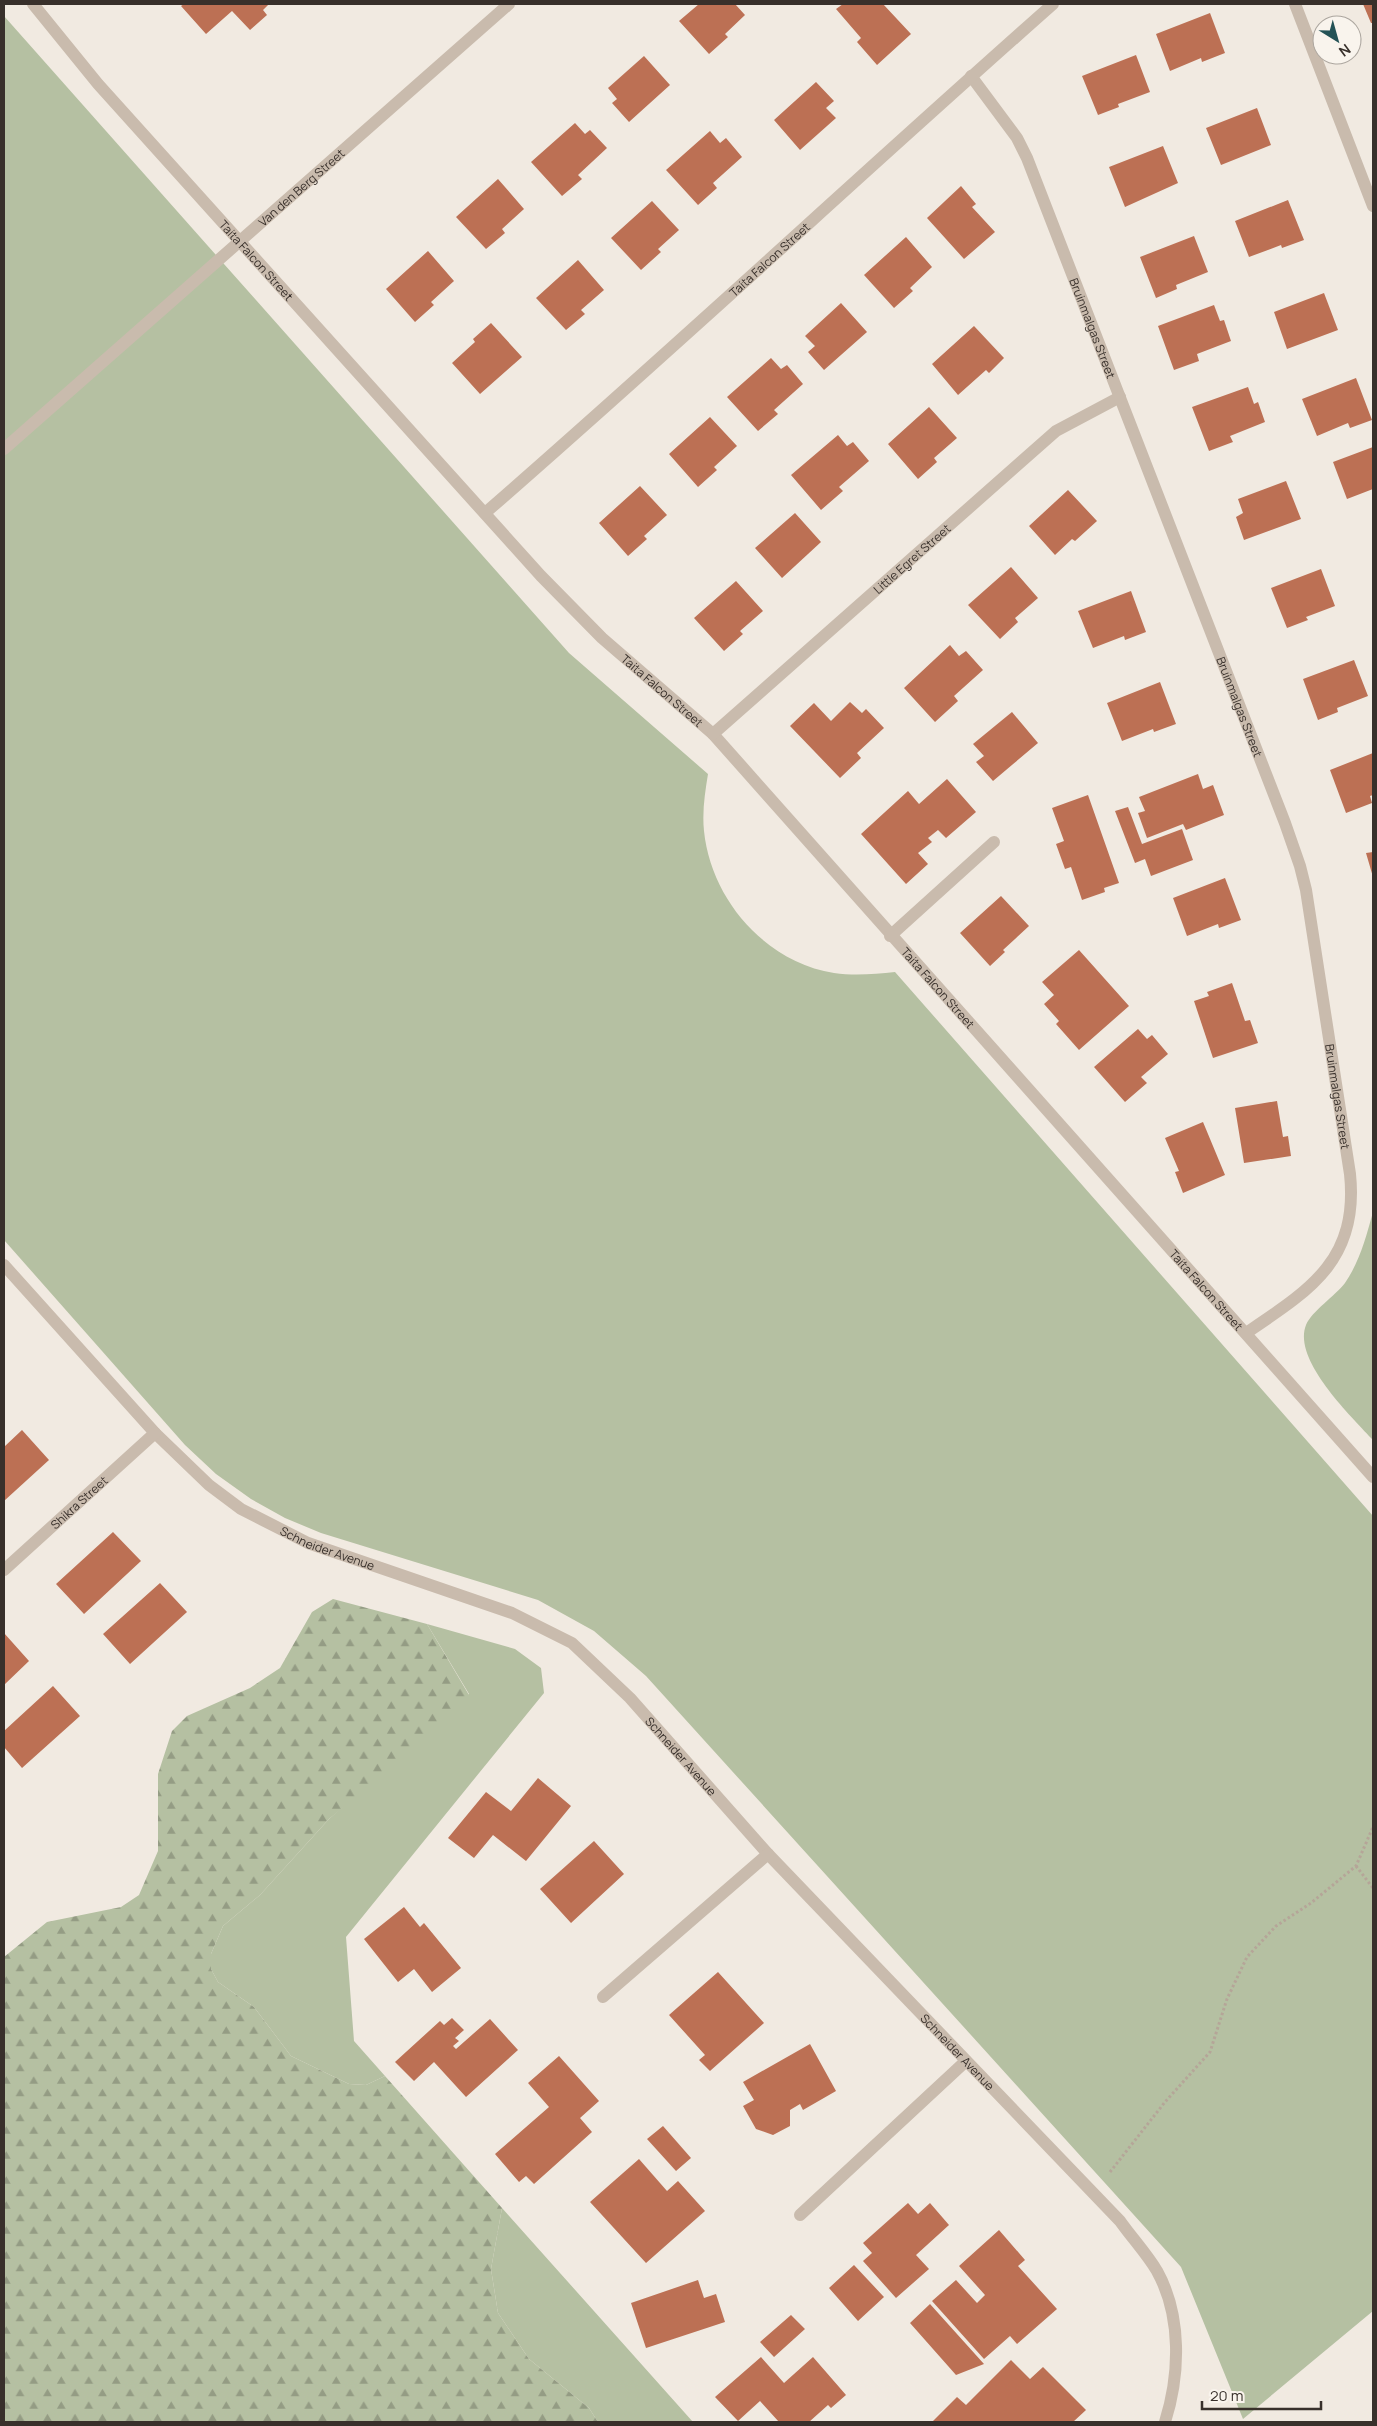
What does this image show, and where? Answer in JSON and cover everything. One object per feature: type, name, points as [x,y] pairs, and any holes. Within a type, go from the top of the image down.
[{"type":"street","name":"Taita Falcon Street","points":[[33,4],[98,84],[485,513],[602,638],[713,734],[890,936],[1373,1477]]},
{"type":"street","name":"Van den Berg Street","points":[[4,449],[509,4]]},
{"type":"street","name":"Taita Falcon Street","points":[[485,513],[639,379],[971,76],[1053,4]]},
{"type":"street","points":[[1295,4],[1373,206]]},
{"type":"street","name":"Bruinmalgas Street","points":[[971,76],[999,110],[1020,145],[1120,397],[1300,866],[1350,1174],[1352,1215],[1346,1234],[1336,1254],[1308,1288],[1246,1333]]},
{"type":"street","name":"Little Egret Street","points":[[713,734],[1056,431],[1120,397]]},
{"type":"street","points":[[890,936],[994,842]]},
{"type":"street","name":"Schneider Avenue","points":[[4,1265],[154,1433],[209,1485],[235,1504],[308,1543],[512,1613],[572,1643],[630,1698],[768,1854],[1120,2221],[1157,2272],[1173,2316],[1176,2360],[1171,2402],[1165,2422]]},
{"type":"street","name":"Shikra Street","points":[[4,1570],[154,1433]]},
{"type":"street","points":[[603,1997],[768,1854]]},
{"type":"street","points":[[800,2214],[966,2061]]},
{"type":"path","points":[[1094,2193],[1165,2102],[1210,2052],[1227,1999],[1247,1956],[1276,1926],[1311,1903],[1356,1866],[1373,1826]]},
{"type":"path","points":[[1356,1866],[1373,1888]]},
{"type":"green space","points":[[4,16],[569,653],[708,774],[703,817],[709,856],[718,880],[730,903],[746,923],[764,941],[786,956],[809,967],[842,974],[895,972],[1373,1516],[1373,2311],[1243,2419],[1181,2267],[646,1676],[594,1631],[538,1600],[321,1533],[285,1518],[251,1499],[216,1474],[185,1445],[4,1240]]},
{"type":"green space","points":[[1373,1212],[1373,1440],[1326,1387],[1308,1354],[1304,1339],[1306,1325],[1309,1320],[1341,1288],[1355,1266]]},
{"type":"green space","points":[[333,1599],[427,1624],[469,1695],[463,1709],[329,1819],[260,1895],[223,1926],[211,1954],[211,1969],[218,1982],[254,2007],[291,2056],[349,2084],[366,2085],[385,2076],[502,2208],[491,2269],[498,2313],[529,2359],[589,2408],[598,2422],[4,2422],[4,1957],[47,1922],[121,1907],[139,1895],[158,1851],[158,1774],[172,1731],[187,1716],[250,1688],[280,1668],[312,1612]]},
{"type":"green space","points":[[427,1624],[515,1649],[541,1668],[544,1693],[346,1937],[354,2041],[385,2076],[366,2085],[349,2084],[291,2056],[254,2007],[218,1982],[211,1969],[211,1954],[223,1926],[260,1895],[329,1819],[469,1694]]},
{"type":"green space","points":[[502,2208],[693,2422],[598,2422],[589,2408],[529,2359],[498,2313],[491,2269]]},
{"type":"building","points":[[184,4],[269,4],[263,10],[267,15],[250,30],[232,11],[206,34],[181,6]]},
{"type":"building","points":[[699,4],[735,4],[745,15],[725,34],[728,37],[709,54],[679,21]]},
{"type":"building","points":[[843,4],[883,4],[911,34],[877,65],[857,42],[861,38],[836,9]]},
{"type":"building","points":[[1363,4],[1373,4],[1373,23],[1371,23]]},
{"type":"building","points":[[1210,13],[1225,53],[1202,62],[1201,58],[1170,71],[1156,34]]},
{"type":"building","points":[[1136,55],[1150,92],[1118,104],[1119,107],[1098,115],[1082,76]]},
{"type":"building","points":[[644,56],[670,85],[629,122],[612,103],[617,99],[608,88]]},
{"type":"building","points":[[816,82],[834,101],[826,108],[836,118],[800,150],[774,120]]},
{"type":"building","points":[[1257,108],[1271,145],[1221,165],[1206,128]]},
{"type":"building","points":[[575,123],[585,134],[590,130],[607,148],[578,175],[582,179],[562,196],[531,162]]},
{"type":"building","points":[[710,131],[720,143],[726,138],[742,157],[713,183],[717,188],[698,205],[666,170]]},
{"type":"building","points":[[1163,146],[1178,183],[1125,207],[1109,167]]},
{"type":"building","points":[[498,179],[524,209],[502,229],[505,233],[486,249],[456,217]]},
{"type":"building","points":[[961,186],[976,204],[972,207],[995,232],[964,259],[927,218]]},
{"type":"building","points":[[1288,200],[1304,240],[1282,248],[1281,245],[1249,257],[1235,221]]},
{"type":"building","points":[[652,201],[679,230],[658,249],[661,252],[641,270],[611,238]]},
{"type":"building","points":[[1194,236],[1208,272],[1176,285],[1177,289],[1156,298],[1140,257]]},
{"type":"building","points":[[906,237],[932,267],[910,288],[913,291],[894,308],[864,275]]},
{"type":"building","points":[[428,251],[454,281],[431,302],[434,305],[415,322],[386,289]]},
{"type":"building","points":[[578,260],[604,290],[581,310],[585,314],[566,330],[536,298]]},
{"type":"building","points":[[1324,293],[1338,330],[1287,349],[1274,312]]},
{"type":"building","points":[[841,303],[867,332],[824,370],[808,352],[815,346],[805,336]]},
{"type":"building","points":[[1214,305],[1220,321],[1224,320],[1231,341],[1197,354],[1199,361],[1174,370],[1158,326]]},
{"type":"building","points":[[491,323],[522,357],[480,394],[452,363],[475,342],[473,339]]},
{"type":"building","points":[[974,326],[1004,358],[989,373],[986,370],[958,395],[932,364]]},
{"type":"building","points":[[771,358],[781,369],[787,365],[803,384],[774,410],[778,414],[758,431],[727,397]]},
{"type":"building","points":[[1356,378],[1372,420],[1350,428],[1348,423],[1317,436],[1302,399]]},
{"type":"building","points":[[1248,387],[1254,404],[1258,402],[1265,422],[1230,436],[1233,442],[1209,451],[1192,407]]},
{"type":"building","points":[[929,407],[957,438],[934,458],[937,462],[918,479],[888,444]]},
{"type":"building","points":[[710,417],[737,446],[714,467],[717,470],[698,487],[669,454]]},
{"type":"building","points":[[838,435],[847,446],[853,442],[869,461],[839,487],[843,491],[821,510],[791,475]]},
{"type":"building","points":[[1373,447],[1373,489],[1347,499],[1333,462]]},
{"type":"building","points":[[1286,481],[1301,519],[1244,540],[1236,517],[1243,513],[1238,499]]},
{"type":"building","points":[[640,486],[667,515],[644,536],[647,539],[628,556],[599,523]]},
{"type":"building","points":[[1068,490],[1097,521],[1075,541],[1072,539],[1055,555],[1029,526]]},
{"type":"building","points":[[795,513],[821,542],[782,578],[755,548]]},
{"type":"building","points":[[1011,567],[1038,598],[1015,618],[1018,622],[1000,639],[968,605]]},
{"type":"building","points":[[1321,569],[1335,606],[1306,617],[1308,620],[1287,628],[1271,588]]},
{"type":"building","points":[[736,581],[763,611],[740,631],[743,634],[724,651],[694,618]]},
{"type":"building","points":[[1131,591],[1146,632],[1125,640],[1124,636],[1093,648],[1078,611]]},
{"type":"building","points":[[950,645],[959,656],[966,651],[983,670],[954,696],[958,701],[935,722],[904,688]]},
{"type":"building","points":[[1354,660],[1368,696],[1337,708],[1338,712],[1318,720],[1303,679]]},
{"type":"building","points":[[1160,682],[1176,724],[1154,732],[1153,729],[1122,741],[1107,703]]},
{"type":"building","points":[[850,702],[862,713],[866,709],[884,728],[857,753],[861,758],[840,778],[790,726],[814,703],[831,721]]},
{"type":"building","points":[[1012,712],[1038,743],[993,781],[976,762],[984,756],[973,744]]},
{"type":"building","points":[[1373,753],[1373,795],[1370,796],[1372,803],[1346,813],[1330,770]]},
{"type":"building","points":[[1198,774],[1203,789],[1213,785],[1224,815],[1186,830],[1183,824],[1147,838],[1138,813],[1145,811],[1139,797]]},
{"type":"building","points":[[947,779],[976,812],[946,838],[938,830],[928,838],[932,842],[918,853],[928,864],[906,884],[861,834],[908,791],[919,804]]},
{"type":"building","points":[[1088,795],[1119,883],[1104,888],[1105,892],[1082,900],[1071,867],[1065,869],[1056,844],[1064,841],[1052,808]]},
{"type":"building","points":[[1128,807],[1142,844],[1182,829],[1193,860],[1151,876],[1145,859],[1135,863],[1115,811]]},
{"type":"building","points":[[1373,852],[1373,877],[1366,853]]},
{"type":"building","points":[[1225,878],[1241,920],[1219,928],[1218,924],[1187,936],[1173,898]]},
{"type":"building","points":[[1001,896],[1029,926],[1003,950],[1005,952],[990,966],[960,933]]},
{"type":"building","points":[[1079,950],[1129,1006],[1079,1050],[1056,1024],[1059,1021],[1044,1004],[1054,995],[1042,982]]},
{"type":"building","points":[[1232,983],[1245,1021],[1250,1020],[1258,1043],[1213,1058],[1194,1001],[1209,996],[1207,992]]},
{"type":"building","points":[[1138,1029],[1147,1039],[1152,1035],[1168,1054],[1141,1077],[1147,1083],[1125,1102],[1094,1067]]},
{"type":"building","points":[[1277,1101],[1283,1137],[1288,1136],[1291,1156],[1244,1163],[1235,1108]]},
{"type":"building","points":[[1203,1122],[1225,1175],[1183,1193],[1175,1172],[1179,1171],[1165,1138]]},
{"type":"building","points":[[22,1430],[49,1460],[4,1501],[4,1447]]},
{"type":"building","points":[[113,1532],[141,1561],[84,1614],[56,1584]]},
{"type":"building","points":[[160,1583],[187,1612],[130,1664],[103,1634]]},
{"type":"building","points":[[4,1633],[29,1661],[4,1685]]},
{"type":"building","points":[[53,1686],[80,1716],[22,1768],[4,1747],[4,1731]]},
{"type":"building","points":[[538,1778],[571,1806],[526,1861],[493,1835],[474,1858],[448,1838],[486,1792],[511,1811]]},
{"type":"building","points":[[594,1841],[624,1874],[571,1923],[540,1889]]},
{"type":"building","points":[[404,1907],[420,1927],[424,1923],[461,1968],[432,1992],[414,1969],[398,1982],[364,1939]]},
{"type":"building","points":[[718,1972],[764,2023],[710,2071],[699,2060],[705,2055],[669,2015]]},
{"type":"building","points":[[452,2018],[464,2030],[455,2038],[459,2041],[453,2046],[456,2049],[490,2019],[518,2050],[466,2097],[434,2062],[414,2081],[395,2062],[440,2021],[444,2025]]},
{"type":"building","points":[[810,2044],[836,2091],[803,2110],[800,2104],[790,2110],[790,2126],[773,2135],[756,2129],[743,2106],[754,2100],[743,2082]]},
{"type":"building","points":[[559,2056],[599,2101],[580,2118],[592,2132],[534,2184],[526,2176],[519,2182],[495,2154],[549,2107],[528,2083]]},
{"type":"building","points":[[663,2126],[691,2158],[676,2171],[647,2139]]},
{"type":"building","points":[[639,2159],[667,2191],[678,2181],[705,2211],[646,2263],[590,2202]]},
{"type":"building","points":[[908,2203],[918,2214],[930,2203],[949,2225],[916,2255],[929,2269],[896,2298],[863,2261],[872,2253],[863,2243]]},
{"type":"building","points":[[999,2230],[1025,2260],[1018,2266],[1057,2309],[1017,2344],[1010,2336],[984,2359],[932,2301],[956,2280],[977,2303],[985,2295],[959,2266]]},
{"type":"building","points":[[854,2265],[884,2297],[858,2321],[829,2288]]},
{"type":"building","points":[[698,2280],[704,2298],[716,2294],[725,2322],[646,2348],[631,2303]]},
{"type":"building","points":[[930,2304],[984,2364],[956,2375],[910,2323]]},
{"type":"building","points":[[791,2315],[805,2329],[774,2357],[760,2342]]},
{"type":"building","points":[[761,2357],[784,2383],[813,2357],[846,2395],[831,2408],[828,2405],[809,2422],[779,2422],[760,2401],[738,2421],[715,2397]]},
{"type":"building","points":[[1011,2360],[1030,2379],[1043,2367],[1086,2410],[1073,2422],[932,2422],[957,2397],[966,2405]]}]
